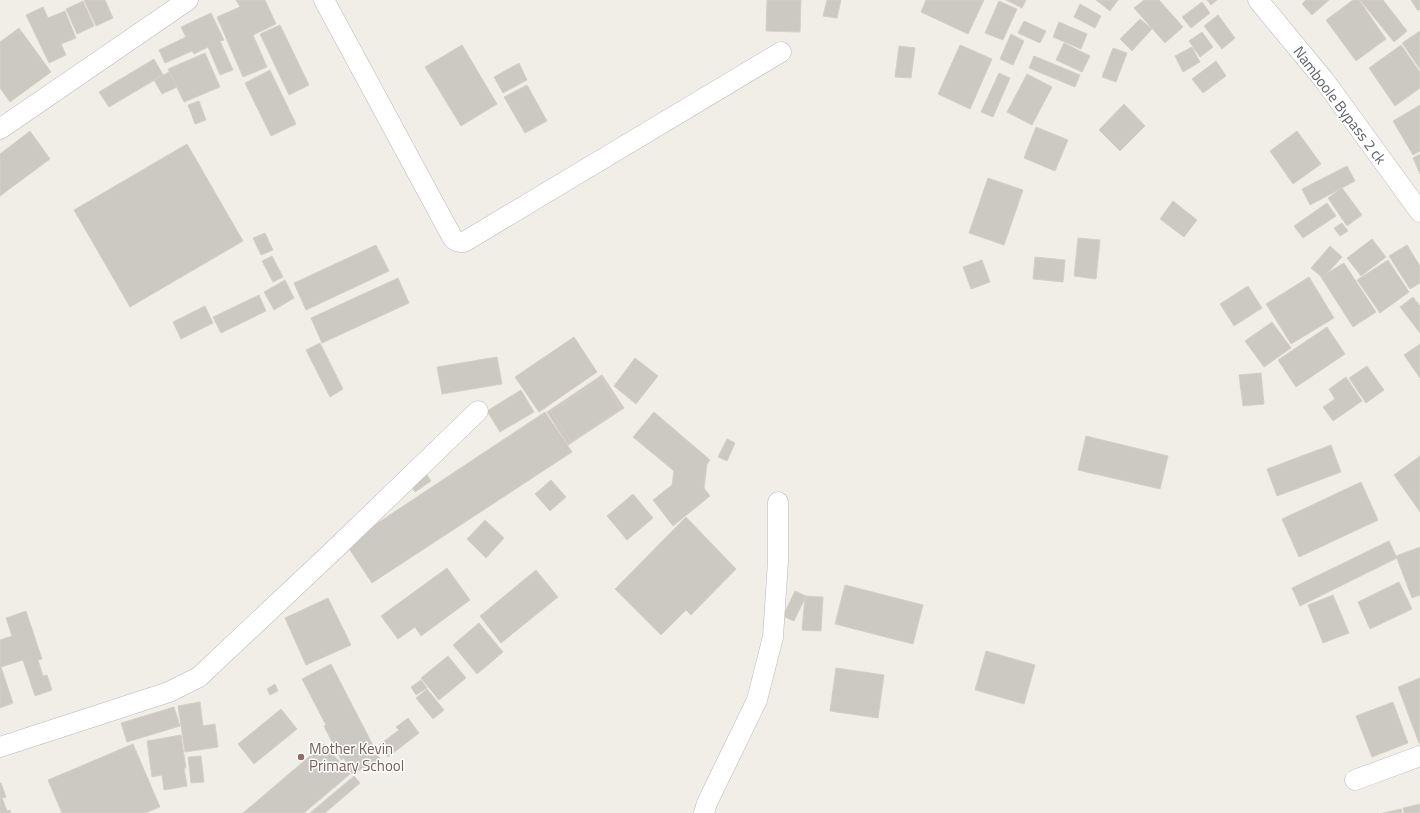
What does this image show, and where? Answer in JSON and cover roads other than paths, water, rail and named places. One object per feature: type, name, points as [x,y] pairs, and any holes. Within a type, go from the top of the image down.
[{"type":"street","points":[[0,129],[188,0]]},
{"type":"street","points":[[324,0],[453,240],[458,242],[464,242],[781,52]]},
{"type":"street","name":"Namboole Bypass 2 ck","points":[[1258,0],[1324,80],[1420,212]]},
{"type":"street","points":[[0,747],[170,692],[200,677],[478,411]]},
{"type":"street","points":[[704,813],[707,803],[757,700],[773,637],[778,561],[778,502]]},
{"type":"street","points":[[1354,780],[1420,756]]},
{"type":"place","name":"Mother Kevin Primary School","points":[[301,757]]}]
